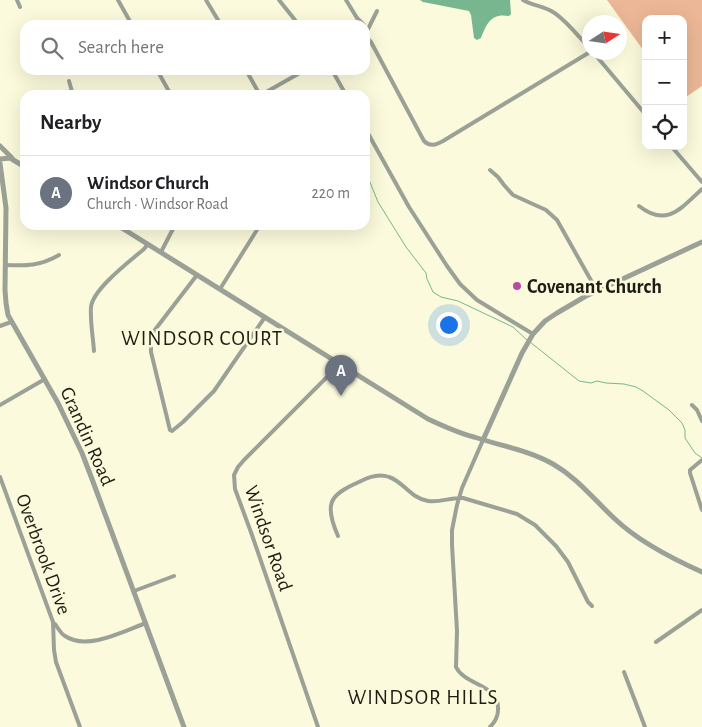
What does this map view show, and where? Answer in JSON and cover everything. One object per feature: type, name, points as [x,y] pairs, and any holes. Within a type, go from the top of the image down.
[{"type":"street","points":[[17,0],[20,7]]},
{"type":"street","points":[[118,0],[129,20]]},
{"type":"street","points":[[206,0],[218,20]]},
{"type":"street","points":[[279,0],[295,20]]},
{"type":"street","points":[[346,0],[359,20]]},
{"type":"street","points":[[523,0],[556,14],[582,41]]},
{"type":"street","points":[[370,21],[377,11]]},
{"type":"street","points":[[370,41],[424,140],[432,145],[443,141],[582,57]]},
{"type":"street","points":[[598,60],[642,110]]},
{"type":"street","points":[[160,75],[168,90]]},
{"type":"street","points":[[249,75],[257,90]]},
{"type":"street","points":[[269,90],[297,75]]},
{"type":"street","points":[[335,75],[343,90]]},
{"type":"street","points":[[69,81],[72,90]]},
{"type":"street","points":[[370,137],[409,207],[446,266],[460,284],[477,300],[531,338]]},
{"type":"street","points":[[0,146],[20,164]]},
{"type":"street","points":[[674,150],[702,182]]},
{"type":"street","points":[[0,159],[14,160]]},
{"type":"street","name":"Grandin Road","points":[[0,162],[6,208],[6,303],[12,322],[45,379],[87,465],[184,727]]},
{"type":"street","points":[[490,170],[513,195],[546,210],[557,220],[597,291]]},
{"type":"street","points":[[639,206],[647,213],[663,216],[680,209],[702,189]]},
{"type":"street","points":[[125,230],[428,419],[483,440],[520,449],[559,467],[580,484],[626,529],[661,551],[702,572]]},
{"type":"street","points":[[161,252],[172,230]]},
{"type":"street","points":[[220,289],[257,230]]},
{"type":"street","points":[[490,727],[495,721],[498,711],[497,701],[493,694],[459,673],[455,664],[457,631],[452,545],[454,520],[459,497],[470,467],[522,353],[531,338],[551,317],[597,291],[702,242]]},
{"type":"street","points":[[94,351],[91,310],[94,297],[103,286],[148,244]]},
{"type":"street","points":[[6,265],[24,266],[39,264],[58,255]]},
{"type":"street","points":[[197,275],[154,331],[150,340],[152,358],[170,430],[172,431],[183,422],[214,391],[265,317]]},
{"type":"street","points":[[0,326],[12,322]]},
{"type":"street","name":"Windsor Road","points":[[318,727],[234,480],[236,471],[244,460],[339,364]]},
{"type":"street","points":[[0,405],[45,379]]},
{"type":"street","points":[[692,405],[697,410],[702,421]]},
{"type":"street","points":[[702,460],[690,470],[702,510]]},
{"type":"street","points":[[338,536],[332,519],[331,509],[335,496],[341,490],[369,478],[382,476],[391,478],[422,500],[465,498],[517,514],[535,525],[568,562],[588,602],[592,606]]},
{"type":"street","name":"Overbrook Drive","points":[[0,477],[53,622],[56,662],[80,727]]},
{"type":"street","points":[[134,591],[174,576]]},
{"type":"street","points":[[656,642],[702,610]]},
{"type":"street","points":[[53,622],[65,636],[73,640],[85,642],[106,638],[146,624]]},
{"type":"street","points":[[624,672],[645,727]]},
{"type":"street","points":[[495,721],[499,726]]},
{"type":"shaded area","points":[[420,0],[510,0],[511,14],[509,16],[498,16],[491,20],[481,38],[477,40],[474,38],[469,11]]},
{"type":"shaded area","points":[[607,0],[702,0],[702,86],[687,96],[687,15],[642,15],[642,48],[627,28],[627,15],[618,15]]},
{"type":"waterway","points":[[370,182],[378,202],[406,247],[426,273],[433,292],[441,297],[458,301],[513,327],[527,340]]},
{"type":"waterway","points":[[530,342],[579,381],[624,384],[643,391],[669,410],[682,423],[685,430],[685,438],[695,453],[702,458]]},
{"type":"place","name":"Covenant Church","points":[[517,286]]},
{"type":"place","name":"Windsor Church","points":[[341,396]]},
{"type":"district","name":"WINDSOR COURT","points":[[202,338]]},
{"type":"district","name":"WINDSOR HILLS","points":[[423,697]]}]
